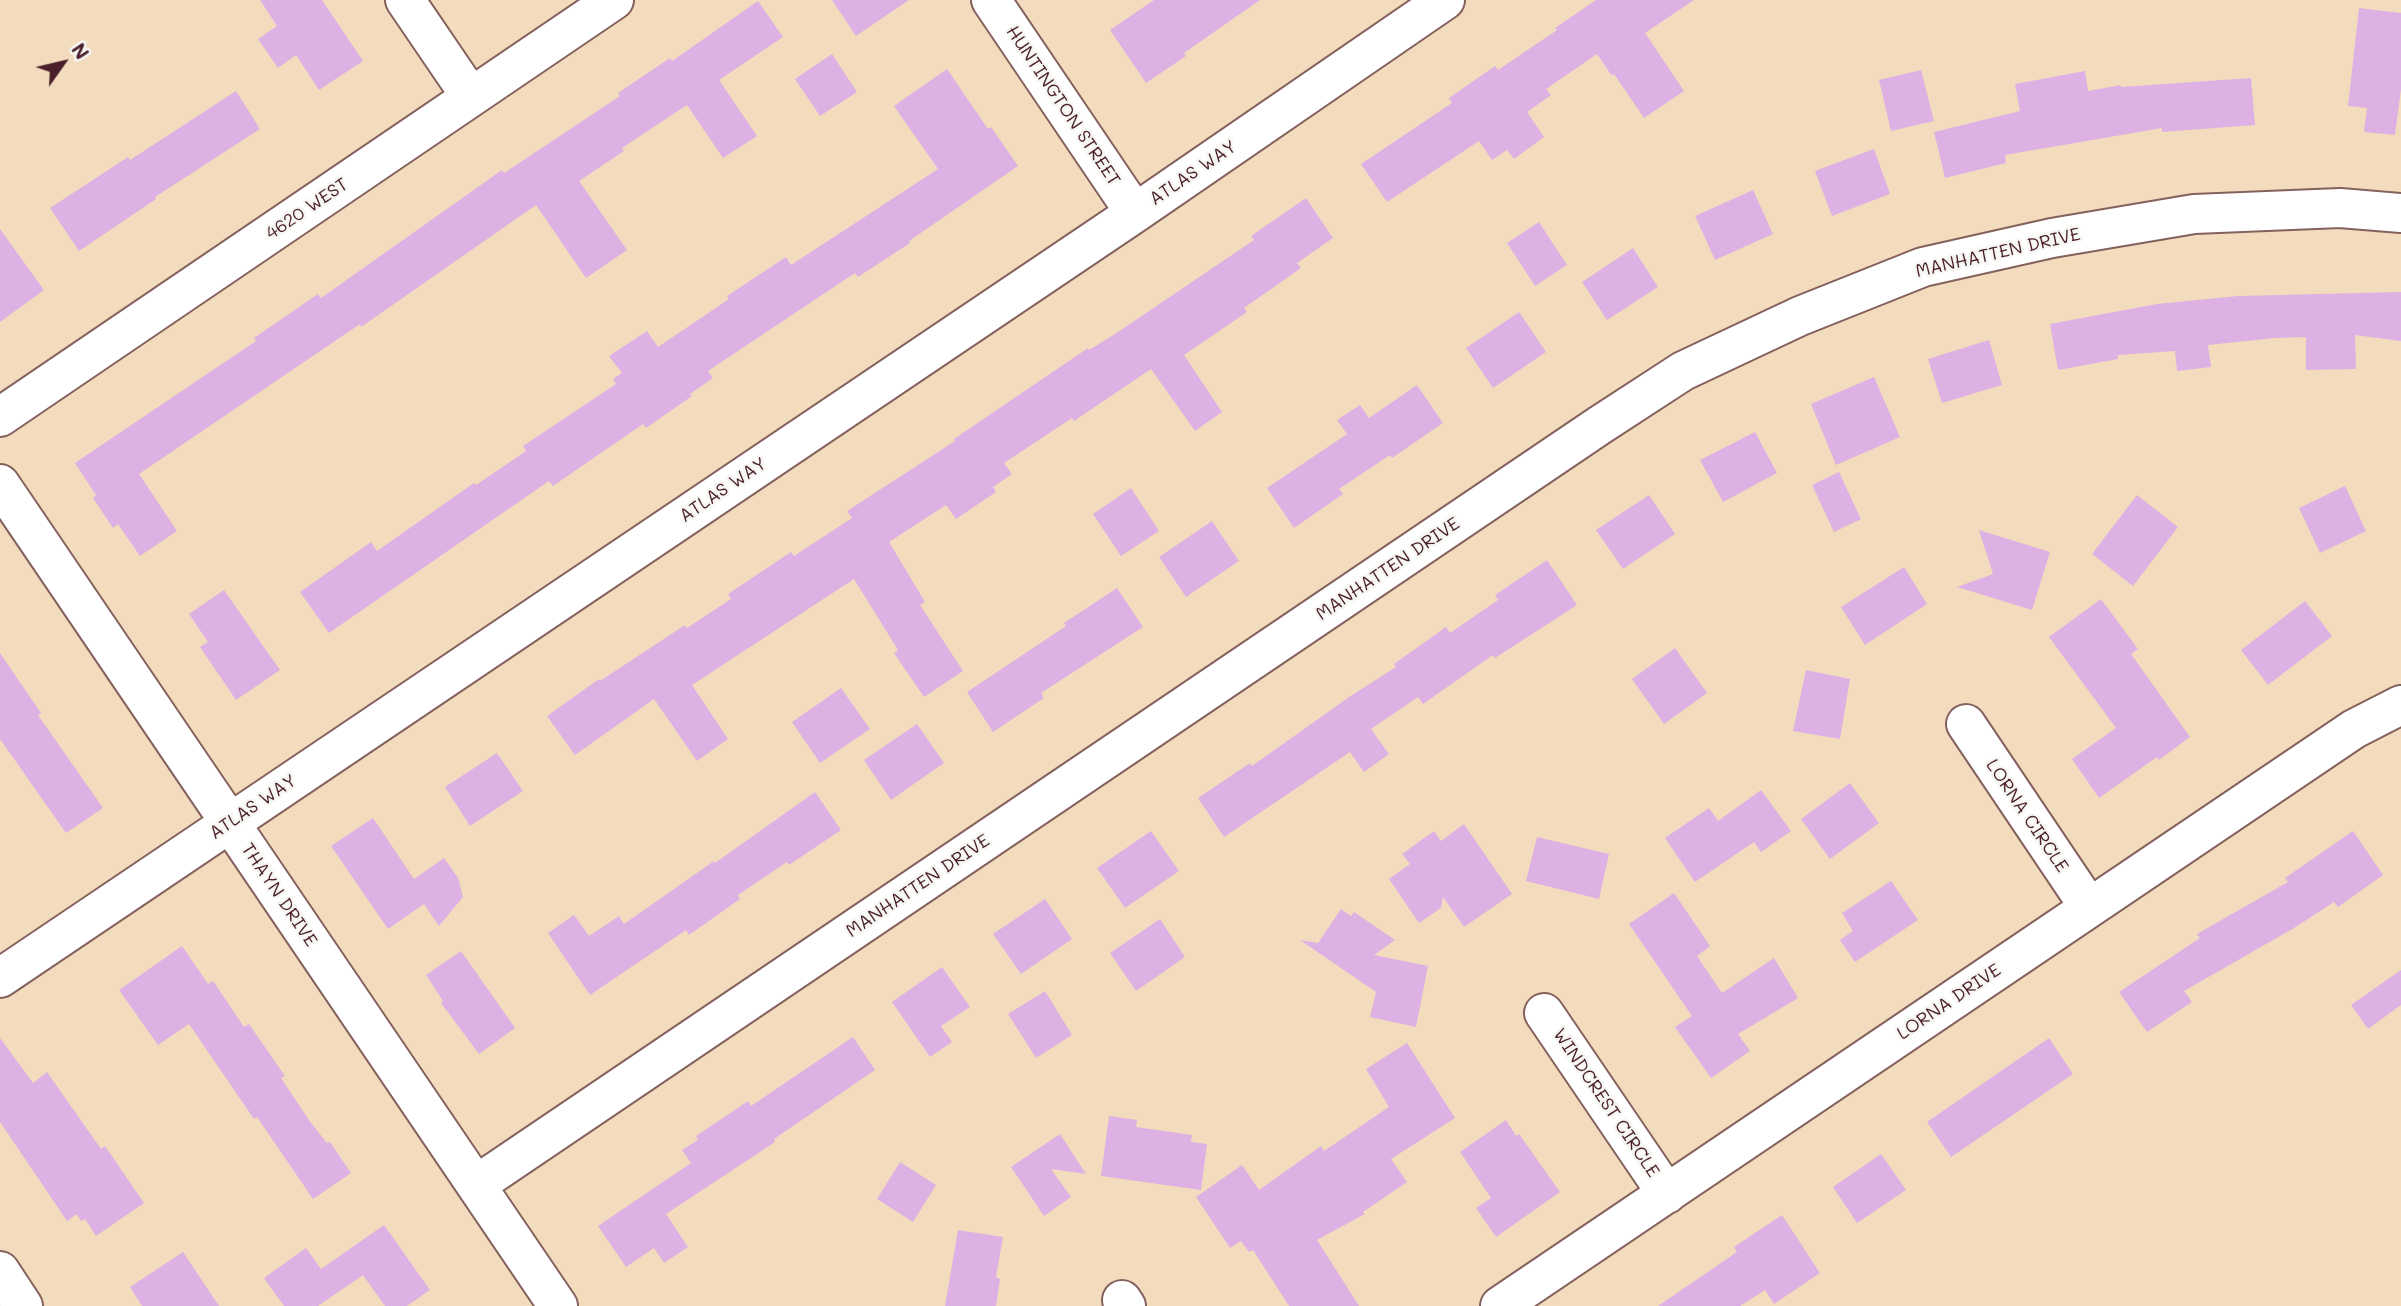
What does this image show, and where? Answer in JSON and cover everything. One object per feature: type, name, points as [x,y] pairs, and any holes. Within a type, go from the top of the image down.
[{"type":"street","points":[[405,0],[471,97]]},
{"type":"street","name":"4620 WEST","points":[[0,418],[614,0]]},
{"type":"street","name":"HUNTINGTON STREET","points":[[991,0],[1135,213]]},
{"type":"street","name":"ATLAS WAY","points":[[0,978],[1135,213],[1445,0]]},
{"type":"street","name":"MANHATTEN DRIVE","points":[[476,1185],[1683,371],[1800,316],[1923,267],[2052,238],[2194,214],[2340,208],[2401,213]]},
{"type":"street","name":"THAYN DRIVE","points":[[0,484],[558,1306]]},
{"type":"street","name":"LORNA DRIVE","points":[[1500,1306],[2354,729],[2401,705]]},
{"type":"street","name":"LORNA CIRCLE","points":[[1966,724],[2089,907]]},
{"type":"street","name":"WINDCREST CIRCLE","points":[[1544,1013],[1668,1194]]},
{"type":"street","points":[[0,1271],[23,1306]]},
{"type":"building","points":[[260,0],[322,0],[363,61],[319,90],[296,55],[278,68],[258,39],[277,26]]},
{"type":"building","points":[[832,0],[909,0],[856,36]]},
{"type":"building","points":[[1154,0],[1260,0],[1146,83],[1110,30]]},
{"type":"building","points":[[1596,0],[1694,0],[1645,33],[1684,91],[1644,118],[1597,54],[1546,89],[1551,95],[1527,112],[1544,137],[1514,159],[1507,150],[1492,160],[1479,141],[1387,202],[1361,164],[1452,103],[1449,98],[1495,66],[1498,70]]},
{"type":"building","points":[[758,1],[783,37],[719,80],[757,136],[723,158],[687,105],[622,148],[624,151],[579,181],[627,250],[586,278],[536,205],[361,327],[360,324],[139,474],[177,531],[140,556],[118,524],[113,528],[93,498],[96,495],[75,463],[256,341],[254,338],[318,294],[321,298],[502,170],[504,173],[620,96],[618,93],[670,58],[672,61]]},
{"type":"building","points":[[2359,8],[2401,13],[2401,89],[2395,135],[2364,132],[2367,108],[2348,106]]},
{"type":"building","points":[[832,54],[857,92],[820,116],[795,79]]},
{"type":"building","points":[[947,69],[988,129],[991,127],[1018,166],[909,241],[910,243],[858,277],[855,273],[708,371],[713,378],[646,428],[643,424],[553,486],[549,481],[329,633],[300,592],[371,542],[377,551],[474,483],[476,485],[526,451],[523,446],[616,384],[613,379],[622,373],[609,356],[647,331],[658,347],[786,257],[791,265],[938,169],[894,106]]},
{"type":"building","points":[[1921,70],[1934,121],[1891,131],[1879,80]]},
{"type":"building","points":[[2085,71],[2088,91],[2121,85],[2251,78],[2255,125],[2162,132],[2162,128],[2005,155],[2006,163],[1945,178],[1934,132],[2020,111],[2015,84]]},
{"type":"building","points":[[236,91],[260,129],[155,197],[156,199],[79,251],[50,208]]},
{"type":"building","points":[[1874,149],[1890,194],[1832,216],[1815,171]]},
{"type":"building","points":[[1753,190],[1773,234],[1715,260],[1695,216]]},
{"type":"building","points":[[1306,198],[1333,238],[1297,263],[1301,268],[1244,308],[1247,312],[1184,355],[1222,412],[1195,431],[1151,369],[1074,421],[1072,418],[1004,463],[1012,474],[993,487],[996,492],[956,519],[946,505],[889,542],[925,602],[920,605],[963,671],[924,697],[894,653],[898,650],[854,579],[692,685],[728,739],[697,761],[654,699],[575,755],[547,716],[599,679],[600,681],[685,625],[687,628],[731,599],[728,594],[791,552],[794,556],[852,518],[847,511],[955,441],[954,439],[1088,348],[1089,350],[1115,334],[1254,240],[1251,236]]},
{"type":"building","points":[[1539,222],[1567,265],[1535,286],[1507,243]]},
{"type":"building","points":[[0,229],[44,290],[0,322]]},
{"type":"building","points":[[1633,248],[1658,287],[1607,320],[1582,282]]},
{"type":"building","points":[[2401,292],[2401,341],[2355,335],[2356,369],[2306,370],[2306,337],[2208,345],[2211,367],[2177,371],[2175,351],[2118,355],[2118,359],[2058,370],[2050,324],[2157,304],[2238,296]]},
{"type":"building","points":[[1519,312],[1546,352],[1493,388],[1466,348]]},
{"type":"building","points":[[1989,340],[2002,385],[1942,403],[1928,359]]},
{"type":"building","points":[[1874,377],[1900,437],[1836,465],[1811,404]]},
{"type":"building","points":[[1417,385],[1443,423],[1392,458],[1390,455],[1339,489],[1343,494],[1294,528],[1267,488],[1347,434],[1337,420],[1360,405],[1369,418]]},
{"type":"building","points":[[1755,432],[1777,473],[1723,502],[1700,460]]},
{"type":"building","points":[[1839,472],[1861,519],[1834,532],[1812,485]]},
{"type":"building","points":[[2345,486],[2366,531],[2320,553],[2299,508]]},
{"type":"building","points":[[1131,488],[1159,531],[1121,556],[1093,514]]},
{"type":"building","points":[[1649,495],[1675,534],[1623,569],[1596,530]]},
{"type":"building","points":[[2137,495],[2178,527],[2133,586],[2092,554]]},
{"type":"building","points":[[1212,521],[1239,561],[1186,597],[1159,557]]},
{"type":"building","points":[[1979,530],[2050,552],[2032,610],[1957,587],[1993,574]]},
{"type":"building","points":[[1547,560],[1577,605],[1495,658],[1493,655],[1423,704],[1418,697],[1371,729],[1389,754],[1364,772],[1350,752],[1224,837],[1198,798],[1250,763],[1252,766],[1396,667],[1394,664],[1446,627],[1450,633],[1498,600],[1495,595]]},
{"type":"building","points":[[1904,567],[1927,604],[1865,645],[1841,607]]},
{"type":"building","points":[[1117,588],[1143,627],[1041,693],[1044,698],[993,732],[967,692],[1066,626],[1064,623]]},
{"type":"building","points":[[224,590],[280,670],[236,700],[200,647],[208,642],[189,614]]},
{"type":"building","points":[[2101,599],[2138,649],[2131,654],[2190,737],[2099,798],[2072,759],[2116,728],[2049,637]]},
{"type":"building","points":[[2305,601],[2332,636],[2268,685],[2241,650]]},
{"type":"building","points":[[1675,648],[1707,693],[1664,724],[1632,679]]},
{"type":"building","points":[[0,653],[41,713],[38,715],[103,808],[66,833],[0,739]]},
{"type":"building","points":[[1806,670],[1850,679],[1840,739],[1793,731]]},
{"type":"building","points":[[841,688],[870,729],[820,763],[792,722]]},
{"type":"building","points":[[917,724],[944,763],[891,800],[864,760]]},
{"type":"building","points":[[497,753],[523,791],[470,826],[445,787]]},
{"type":"building","points":[[1850,783],[1879,823],[1830,859],[1801,819]]},
{"type":"building","points":[[1761,790],[1791,831],[1761,852],[1754,842],[1695,882],[1665,838],[1709,808],[1718,821]]},
{"type":"building","points":[[815,792],[841,830],[738,895],[740,899],[689,935],[686,930],[590,995],[548,933],[574,915],[589,936],[619,916],[624,924]]},
{"type":"building","points":[[373,818],[414,879],[444,858],[458,878],[463,897],[439,926],[424,904],[388,929],[331,846]]},
{"type":"building","points":[[1464,824],[1512,894],[1464,927],[1443,897],[1441,908],[1419,923],[1389,879],[1410,864],[1402,854],[1434,831],[1441,841]]},
{"type":"building","points":[[1151,831],[1179,871],[1125,908],[1097,868]]},
{"type":"building","points":[[2353,831],[2383,875],[2338,907],[2334,902],[2184,991],[2192,1002],[2147,1032],[2119,992],[2200,938],[2197,934],[2288,882],[2285,878]]},
{"type":"building","points":[[1537,837],[1609,854],[1599,899],[1526,881]]},
{"type":"building","points":[[1891,881],[1918,920],[1855,962],[1840,940],[1853,931],[1842,913]]},
{"type":"building","points":[[1674,893],[1710,946],[1697,956],[1722,993],[1774,958],[1798,998],[1738,1034],[1750,1051],[1711,1078],[1675,1027],[1692,1016],[1629,924]]},
{"type":"building","points":[[1045,899],[1072,939],[1021,974],[993,934]]},
{"type":"building","points":[[1341,909],[1351,916],[1354,912],[1395,940],[1374,955],[1428,966],[1416,1027],[1370,1017],[1376,992],[1300,940],[1318,943]]},
{"type":"building","points":[[1160,919],[1185,957],[1136,991],[1110,953]]},
{"type":"building","points":[[182,946],[208,984],[213,981],[244,1027],[249,1024],[285,1076],[281,1078],[311,1123],[327,1143],[330,1142],[351,1173],[313,1199],[189,1024],[158,1045],[119,990]]},
{"type":"building","points":[[461,951],[515,1028],[479,1054],[441,1003],[443,1001],[426,975]]},
{"type":"building","points":[[942,967],[970,1007],[941,1026],[952,1042],[930,1057],[892,1002]]},
{"type":"building","points":[[2401,970],[2401,1005],[2368,1029],[2351,1005]]},
{"type":"building","points":[[1045,991],[1072,1035],[1036,1058],[1008,1014]]},
{"type":"building","points":[[853,1037],[875,1070],[774,1139],[775,1142],[666,1214],[688,1247],[664,1263],[654,1248],[626,1267],[598,1226],[691,1163],[682,1150],[698,1140],[696,1136],[748,1101],[751,1106]]},
{"type":"building","points":[[0,1038],[33,1083],[47,1072],[101,1149],[105,1146],[144,1203],[96,1236],[85,1219],[81,1221],[77,1214],[67,1221],[0,1122]]},
{"type":"building","points":[[2049,1038],[2073,1074],[1951,1157],[1927,1122]]},
{"type":"building","points":[[1407,1043],[1455,1118],[1391,1159],[1407,1182],[1363,1212],[1365,1214],[1317,1240],[1359,1306],[1289,1306],[1253,1250],[1249,1252],[1241,1241],[1230,1248],[1196,1197],[1242,1165],[1259,1190],[1321,1146],[1324,1151],[1389,1107],[1366,1069]]},
{"type":"building","points":[[1109,1116],[1137,1120],[1136,1127],[1192,1135],[1191,1142],[1207,1144],[1201,1190],[1101,1176]]},
{"type":"building","points":[[1506,1120],[1560,1192],[1496,1237],[1476,1208],[1491,1198],[1460,1152]]},
{"type":"building","points":[[1060,1134],[1086,1174],[1051,1169],[1071,1197],[1044,1216],[1011,1167]]},
{"type":"building","points":[[1881,1154],[1906,1190],[1857,1223],[1833,1187]]},
{"type":"building","points":[[900,1162],[936,1185],[913,1222],[877,1199]]},
{"type":"building","points":[[1782,1215],[1820,1273],[1774,1304],[1765,1290],[1740,1306],[1658,1306],[1737,1252],[1734,1247]]},
{"type":"building","points":[[384,1225],[430,1290],[407,1306],[385,1306],[363,1275],[318,1306],[284,1306],[264,1278],[306,1248],[321,1269]]},
{"type":"building","points":[[958,1230],[1003,1237],[996,1277],[1000,1279],[996,1306],[945,1306]]},
{"type":"building","points":[[183,1252],[219,1306],[142,1306],[130,1287]]}]
